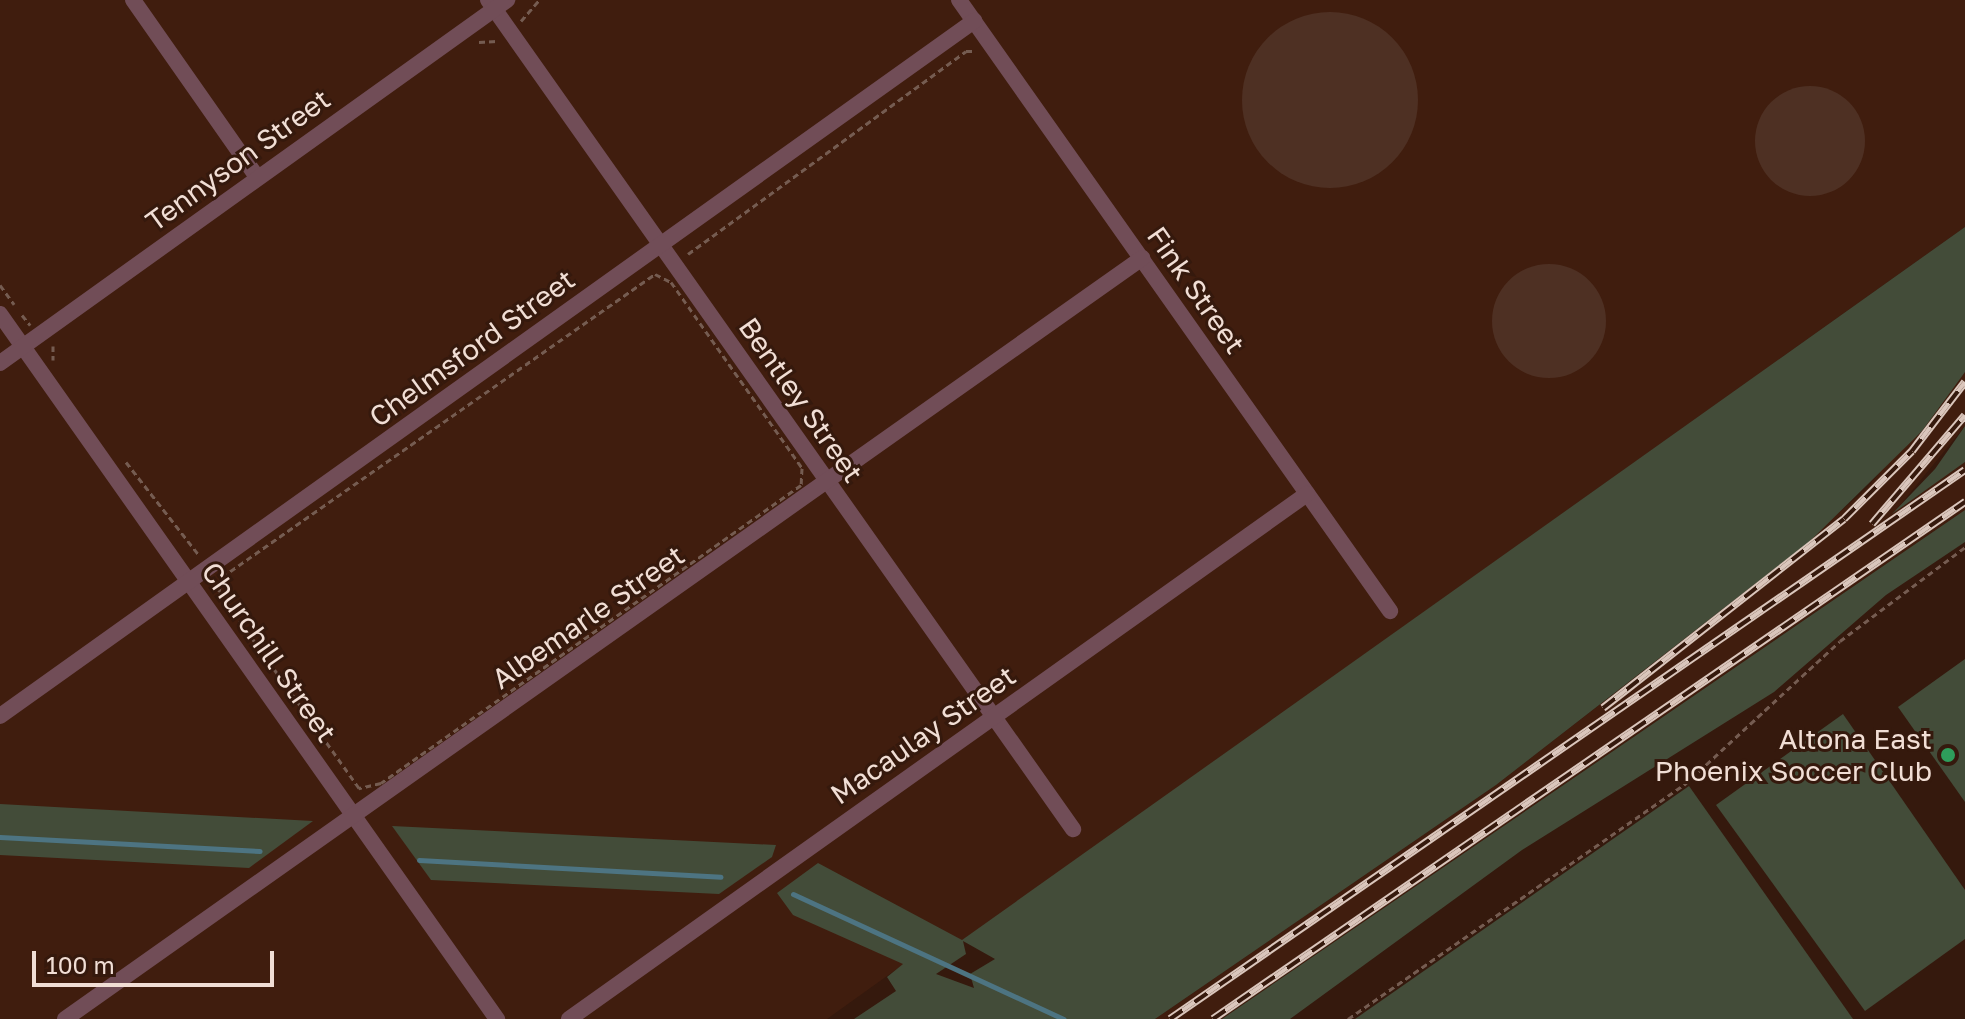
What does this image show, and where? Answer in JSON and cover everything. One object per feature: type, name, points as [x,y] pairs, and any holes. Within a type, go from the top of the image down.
[{"type":"street","points":[[133,0],[257,177]]},
{"type":"street","name":"Fink Street","points":[[959,0],[968,25],[1142,258],[1390,611]]},
{"type":"street","name":"Tennyson Street","points":[[0,363],[496,3]]},
{"type":"street","name":"Bentley Street","points":[[496,3],[661,246],[1073,829]]},
{"type":"street","name":"Chelmsford Street","points":[[0,716],[968,25]]},
{"type":"street","name":"Albemarle Street","points":[[65,1019],[1142,258]]},
{"type":"street","name":"Churchill Street","points":[[0,314],[497,1019]]},
{"type":"street","name":"Macaulay Street","points":[[569,1019],[1307,494]]},
{"type":"path","points":[[522,25],[524,11],[539,0]]},
{"type":"path","points":[[968,25],[982,59]]},
{"type":"path","points":[[469,49],[486,38],[501,44]]},
{"type":"path","points":[[691,264],[693,244],[966,51],[978,52]]},
{"type":"path","points":[[655,274],[671,282],[802,468],[798,489],[371,789],[355,785],[219,592],[225,573],[655,274]]},
{"type":"path","points":[[0,285],[54,361],[57,340]]},
{"type":"path","points":[[22,315],[35,319]]},
{"type":"path","points":[[119,452],[189,550],[206,554]]},
{"type":"path","points":[[1348,1019],[1684,785],[1840,641],[1965,547]]},
{"type":"shaded area","points":[[0,0],[1965,0],[1965,227],[962,941],[947,933],[827,1019],[0,1019]]},
{"type":"shaded area","points":[[1965,372],[1965,426],[1897,509],[1965,462],[1965,510],[1222,1019],[1155,1019],[1496,785],[1774,570],[1866,489]]},
{"type":"green space","points":[[1965,227],[1965,372],[1922,431],[1809,542],[1496,785],[1155,1019],[854,1019],[896,991],[887,977],[903,964],[793,915],[777,893],[818,863],[962,940]],"holes":[[[963,941],[995,959],[970,974],[974,988],[936,974],[966,954]]]},
{"type":"green space","points":[[1965,426],[1965,462],[1892,514],[1935,469]]},
{"type":"green space","points":[[1965,510],[1965,542],[1886,595],[1774,692],[1522,850],[1290,1019],[1222,1019]]},
{"type":"green space","name":"Altona East Phoenix Soccer Club","points":[[1965,659],[1965,802],[1898,707]]},
{"type":"green space","points":[[1843,714],[1965,890],[1965,939],[1865,1011],[1716,805]]},
{"type":"green space","points":[[1689,786],[1853,1019],[1355,1019]]},
{"type":"green space","points":[[0,804],[313,821],[249,868],[0,855]]},
{"type":"green space","points":[[392,826],[776,845],[772,857],[719,894],[431,880]]},
{"type":"building","points":[[1330,12],[1364,19],[1392,38],[1411,66],[1418,100],[1411,134],[1392,162],[1364,181],[1330,188],[1296,181],[1268,162],[1249,134],[1242,100],[1249,66],[1268,38],[1296,19]]},
{"type":"building","points":[[1810,86],[1831,90],[1849,102],[1861,120],[1865,141],[1861,162],[1849,180],[1831,192],[1810,196],[1789,192],[1771,180],[1759,162],[1755,141],[1759,120],[1771,102],[1789,90]]},
{"type":"building","points":[[1549,264],[1571,268],[1589,281],[1602,299],[1606,321],[1602,343],[1589,361],[1571,374],[1549,378],[1527,374],[1509,361],[1496,343],[1492,321],[1496,299],[1509,281],[1527,268]]},
{"type":"waterway","points":[[0,837],[260,851]]},
{"type":"waterway","points":[[419,860],[721,877]]},
{"type":"waterway","points":[[793,894],[1063,1019]]},
{"type":"railway","points":[[1603,708],[1844,519],[1912,451],[1965,382]]},
{"type":"railway","points":[[1872,524],[1965,415]]},
{"type":"railway","points":[[1170,1019],[1965,470]]},
{"type":"railway","points":[[1213,1019],[1965,502]]},
{"type":"place","name":"Altona East Phoenix Soccer Club","points":[[1948,755]]}]
